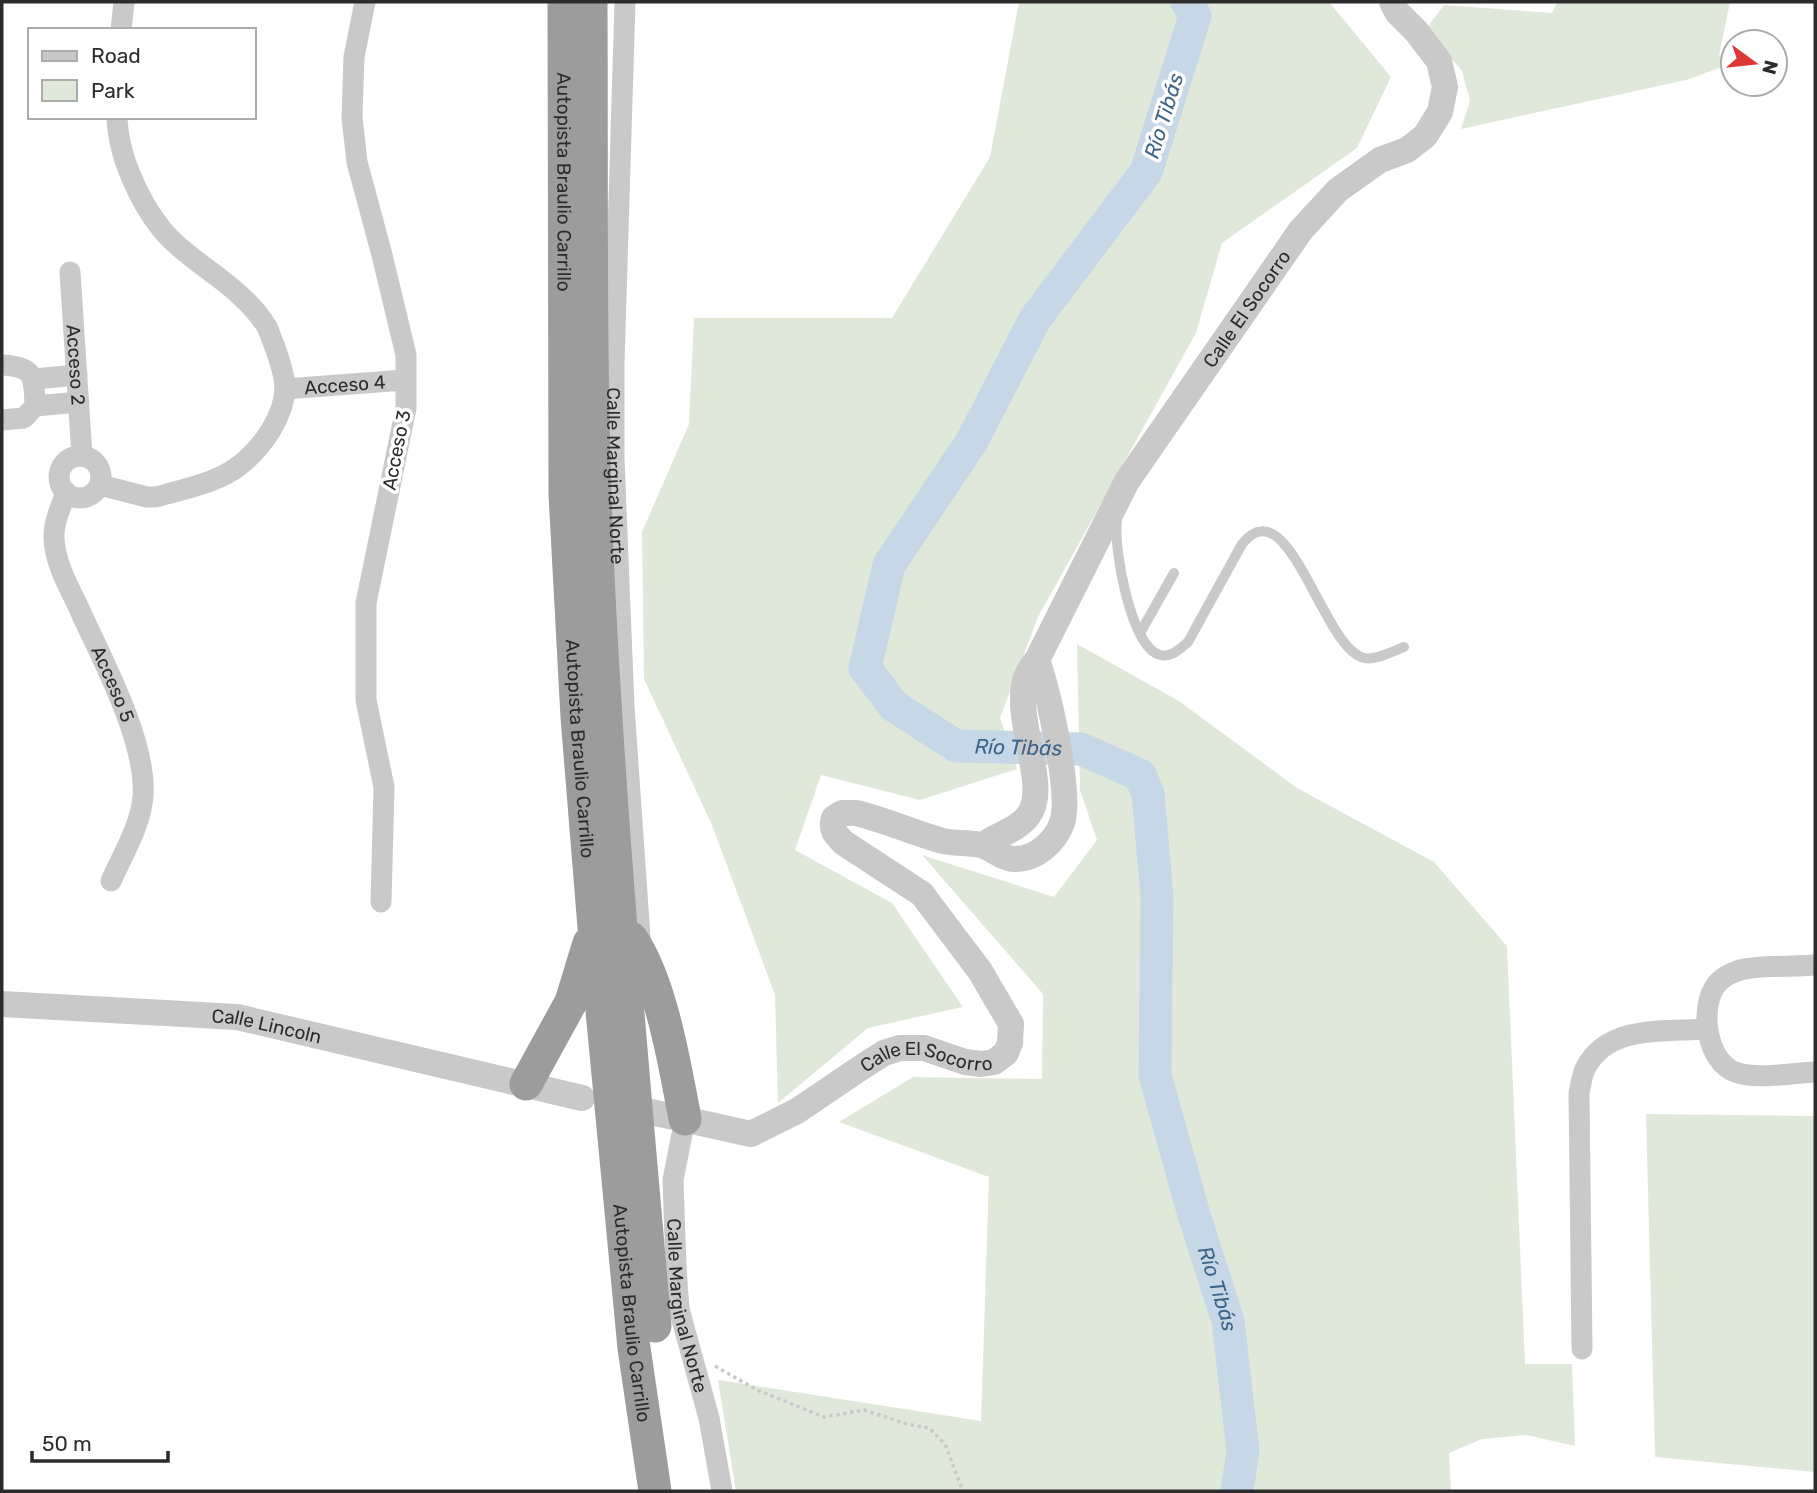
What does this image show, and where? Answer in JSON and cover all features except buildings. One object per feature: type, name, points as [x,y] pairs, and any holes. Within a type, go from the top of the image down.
[{"type":"highway","name":"Autopista Braulio Carrillo","points":[[564,2],[565,494],[577,717],[619,934],[657,1346],[678,1491]]},
{"type":"highway","name":"Autopista Braulio Carrillo","points":[[591,2],[593,377],[599,593],[619,934],[634,1348],[654,1491]]},
{"type":"highway","points":[[526,1084],[570,1002],[619,934],[666,1028],[685,1119]]},
{"type":"street","points":[[121,28],[124,2]]},
{"type":"street","name":"Acceso 3","points":[[365,2],[354,57],[352,117],[357,162],[406,355],[406,408],[366,603],[366,700],[384,787],[380,902]]},
{"type":"street","name":"Calle Marginal Norte","points":[[619,934],[624,707],[614,458],[614,364],[625,2]]},
{"type":"street","name":"Calle El Socorro","points":[[983,845],[992,838],[1006,834],[1033,810],[1035,786],[1022,712],[1026,676],[1037,660],[1128,481],[1301,230],[1338,190],[1380,160],[1407,150],[1425,136],[1440,112],[1445,87],[1439,61],[1392,2]]},
{"type":"street","points":[[100,485],[156,497],[214,480],[240,466],[264,442],[279,413],[285,388],[279,359],[267,327],[237,292],[175,244],[153,217],[134,183],[117,132],[117,119]]},
{"type":"street","name":"Acceso 2","points":[[70,272],[82,456]]},
{"type":"street","points":[[2,365],[19,366],[29,372],[34,379],[35,406]]},
{"type":"street","points":[[34,379],[77,375]]},
{"type":"street","name":"Acceso 4","points":[[285,388],[405,380]]},
{"type":"street","points":[[2,420],[24,418],[35,406],[79,402]]},
{"type":"street","points":[[88,457],[98,466],[100,485],[91,495],[78,498],[66,492],[60,481],[61,468],[70,459],[88,457]]},
{"type":"street","name":"Acceso 5","points":[[66,492],[56,518],[54,539],[63,574],[133,731],[142,765],[143,796],[137,821],[111,881]]},
{"type":"street","name":"Calle El Socorro","points":[[651,1112],[751,1134],[797,1111],[884,1053],[900,1048],[924,1048],[965,1062],[981,1064],[993,1062],[1006,1053],[1012,1033],[1011,1024],[980,971],[951,932],[922,894],[844,843],[835,834],[832,824],[834,818],[842,813],[856,813],[945,842],[983,845],[996,854],[1012,859],[1023,859],[1043,849],[1062,822],[1065,803],[1046,685],[1037,660]]},
{"type":"street","points":[[1815,965],[1741,970],[1724,978],[1715,986],[1710,999],[1707,1029],[1713,1051],[1724,1066],[1737,1073],[1759,1075],[1815,1072]]},
{"type":"street","name":"Calle Lincoln","points":[[2,1004],[237,1017],[526,1084]]},
{"type":"street","points":[[1582,1349],[1579,1093],[1585,1069],[1597,1051],[1614,1039],[1635,1034],[1707,1029]]},
{"type":"street","points":[[526,1084],[582,1098]]},
{"type":"street","name":"Calle Marginal Norte","points":[[685,1119],[673,1180],[678,1299],[709,1418],[722,1491]]},
{"type":"lane","points":[[1128,481],[1116,531],[1118,562],[1140,633],[1147,647],[1158,655],[1169,655],[1188,642],[1242,544],[1249,536],[1258,532],[1273,533],[1284,541],[1336,633],[1360,658],[1369,659],[1405,647]]},
{"type":"lane","points":[[1140,633],[1174,573]]},
{"type":"path","points":[[712,1357],[716,1367],[757,1390],[824,1417],[864,1410],[929,1428],[945,1444],[963,1491]]},
{"type":"green space","points":[[1019,2],[1329,2],[1391,77],[1357,148],[1222,243],[1196,333],[1038,617],[1000,718],[1017,769],[920,800],[821,775],[795,850],[892,903],[963,1007],[868,1028],[778,1103],[775,995],[712,825],[644,679],[642,532],[689,424],[694,318],[892,318],[990,157]]},
{"type":"green space","points":[[1557,2],[1730,2],[1725,28],[1719,28],[1719,68],[1686,80],[1461,129],[1470,101],[1462,71],[1426,29],[1444,5],[1552,13]]},
{"type":"green space","points":[[1077,644],[1179,701],[1297,788],[1434,862],[1507,946],[1525,1364],[1572,1364],[1575,1446],[1526,1435],[1482,1439],[1449,1453],[1451,1491],[736,1491],[718,1380],[981,1421],[989,1177],[839,1122],[913,1077],[1042,1079],[1043,994],[922,855],[1054,897],[1097,840],[1080,790]]},
{"type":"green space","points":[[1646,1114],[1815,1116],[1815,1472],[1655,1457]]},
{"type":"waterway","name":"Río Tibás","points":[[1187,2],[1195,16],[1146,172],[1035,319],[972,441],[889,565],[865,668],[894,706],[956,746],[1081,749],[1140,775],[1148,794],[1157,896],[1155,1075],[1194,1215],[1228,1321],[1243,1451],[1237,1491]]}]
